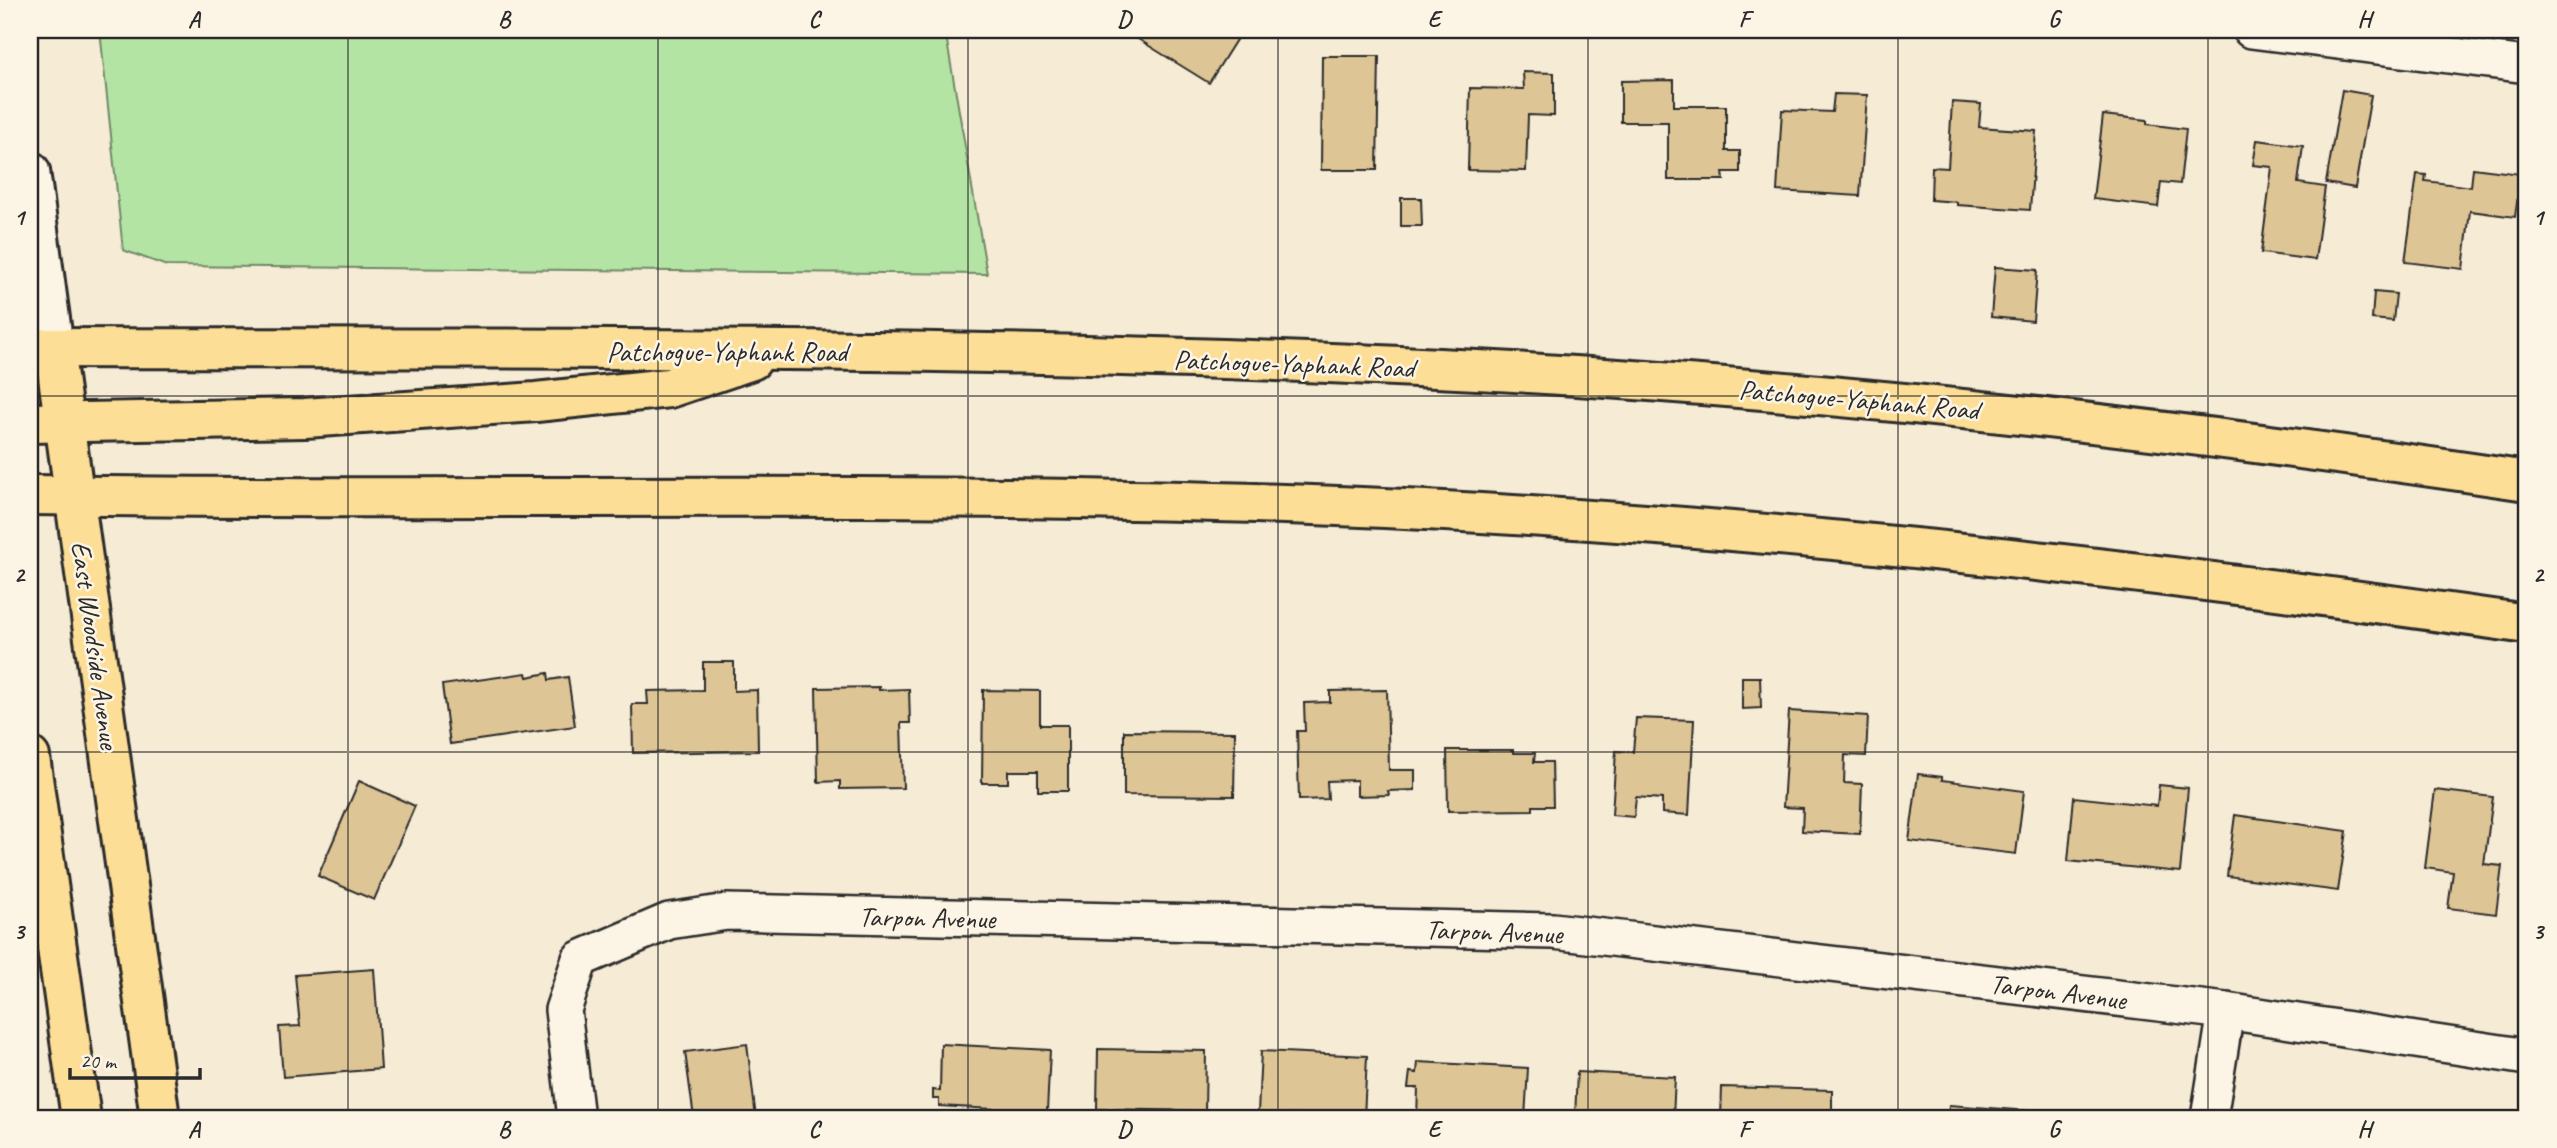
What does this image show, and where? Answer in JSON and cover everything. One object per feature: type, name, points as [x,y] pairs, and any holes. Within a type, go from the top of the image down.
[{"type":"main road","name":"East Woodside Avenue","points":[[30,171],[47,423],[75,496],[160,1118]]},
{"type":"main road","name":"Patchogue-Yaphank Road","points":[[42,348],[1003,353],[1476,370],[1946,406],[2158,431],[2527,481]]},
{"type":"main road","points":[[47,423],[305,418],[536,402],[669,388],[780,350]]},
{"type":"main road","points":[[30,495],[1104,498],[1514,515],[1786,536],[2051,562],[2527,624]]},
{"type":"main road","points":[[30,757],[81,1118]]},
{"type":"street","points":[[2251,30],[2527,65]]},
{"type":"street","name":"Tarpon Avenue","points":[[576,1118],[563,1010],[580,959],[668,921],[727,912],[1553,932],[2226,1011],[2527,1057]]},
{"type":"street","points":[[2209,1118],[2226,1011]]},
{"type":"green space","points":[[100,30],[945,30],[987,274],[167,266],[123,250]]},
{"type":"building","points":[[1143,30],[1231,30],[1239,35],[1209,83],[1138,39]]},
{"type":"building","points":[[1322,56],[1379,56],[1377,170],[1321,170]]},
{"type":"building","points":[[1523,72],[1554,73],[1554,116],[1528,115],[1526,171],[1468,170],[1470,88],[1524,89]]},
{"type":"building","points":[[1674,80],[1674,106],[1726,106],[1726,151],[1740,151],[1740,172],[1723,172],[1724,180],[1668,180],[1668,122],[1621,122],[1621,81]]},
{"type":"building","points":[[2342,90],[2371,95],[2355,188],[2326,183]]},
{"type":"building","points":[[1834,94],[1867,95],[1860,196],[1777,191],[1782,110],[1832,112]]},
{"type":"building","points":[[1952,102],[1981,104],[1979,127],[2036,131],[2030,210],[1957,205],[1957,202],[1931,200],[1932,167],[1948,168]]},
{"type":"building","points":[[2103,115],[2147,120],[2147,124],[2186,129],[2180,184],[2161,182],[2158,207],[2093,199]]},
{"type":"building","points":[[2257,140],[2303,146],[2298,183],[2325,187],[2315,260],[2261,253],[2272,167],[2253,165]]},
{"type":"building","points":[[2473,168],[2521,174],[2515,217],[2470,211],[2463,269],[2405,262],[2417,174],[2426,175],[2425,181],[2471,187]]},
{"type":"building","points":[[1401,198],[1421,198],[1422,226],[1401,226]]},
{"type":"building","points":[[1995,267],[2037,270],[2033,321],[1991,317]]},
{"type":"building","points":[[2374,292],[2396,294],[2393,321],[2372,319]]},
{"type":"building","points":[[703,662],[734,662],[734,691],[757,690],[758,751],[633,753],[632,704],[648,704],[647,691],[703,690]]},
{"type":"building","points":[[526,673],[527,677],[548,673],[549,680],[568,677],[575,726],[450,744],[442,685]]},
{"type":"building","points":[[1742,677],[1760,677],[1761,708],[1742,709]]},
{"type":"building","points":[[879,687],[879,690],[909,689],[910,723],[901,723],[903,788],[840,789],[840,781],[818,782],[816,688]]},
{"type":"building","points":[[983,690],[1040,691],[1040,725],[1068,725],[1068,791],[1038,791],[1038,771],[1008,771],[1008,783],[982,783]]},
{"type":"building","points":[[1387,690],[1389,770],[1415,770],[1415,790],[1388,791],[1389,795],[1357,796],[1357,780],[1327,781],[1328,799],[1299,800],[1297,731],[1305,731],[1304,703],[1330,702],[1330,691]]},
{"type":"building","points":[[1789,711],[1868,716],[1866,756],[1845,755],[1844,783],[1862,784],[1860,834],[1802,831],[1803,808],[1783,807]]},
{"type":"building","points":[[1636,718],[1694,720],[1689,815],[1662,813],[1662,799],[1636,797],[1634,817],[1612,815],[1616,751],[1633,752]]},
{"type":"building","points":[[1124,731],[1235,732],[1234,796],[1124,795]]},
{"type":"building","points":[[1447,750],[1513,750],[1513,753],[1535,753],[1534,762],[1552,762],[1553,806],[1533,806],[1533,810],[1448,811]]},
{"type":"building","points":[[1918,774],[1942,777],[1942,780],[2024,791],[2016,854],[1909,841]]},
{"type":"building","points":[[359,781],[415,806],[374,900],[318,876]]},
{"type":"building","points":[[2159,785],[2188,788],[2180,872],[2068,861],[2074,797],[2157,806]]},
{"type":"building","points":[[2435,790],[2493,797],[2484,864],[2502,866],[2496,914],[2448,908],[2453,872],[2425,868]]},
{"type":"building","points":[[2235,815],[2347,831],[2338,891],[2227,876]]},
{"type":"building","points":[[374,969],[381,1069],[283,1077],[279,1027],[300,1026],[295,975]]},
{"type":"building","points":[[747,1044],[756,1118],[694,1118],[685,1052]]},
{"type":"building","points":[[941,1044],[1050,1050],[1047,1112],[939,1106],[939,1099],[933,1099],[933,1090],[940,1091]]},
{"type":"building","points":[[1098,1049],[1206,1051],[1205,1111],[1097,1109]]},
{"type":"building","points":[[1261,1051],[1367,1056],[1364,1118],[1258,1113]]},
{"type":"building","points":[[1418,1062],[1528,1068],[1525,1118],[1417,1118],[1418,1088],[1408,1088],[1410,1072],[1417,1073]]},
{"type":"building","points":[[1577,1072],[1675,1077],[1673,1118],[1575,1118]]},
{"type":"building","points":[[1722,1087],[1832,1090],[1832,1118],[1721,1118]]},
{"type":"building","points":[[1949,1105],[2029,1111],[2029,1118],[1948,1118]]}]
